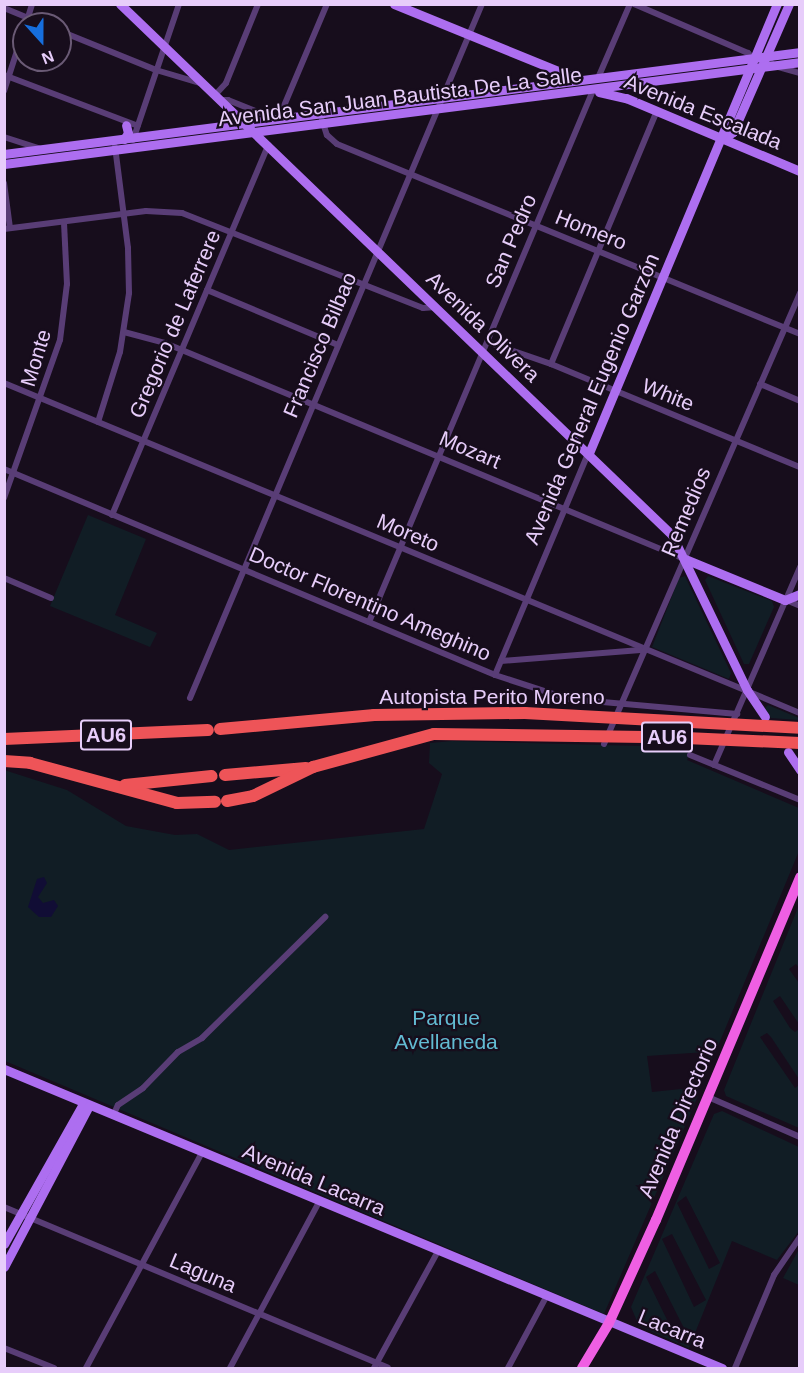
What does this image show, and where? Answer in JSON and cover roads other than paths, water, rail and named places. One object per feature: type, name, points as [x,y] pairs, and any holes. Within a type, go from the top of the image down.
[{"type":"highway","name":"Autopista Perito Moreno","points":[[4,740],[214,730],[374,716],[525,712],[800,728]]},
{"type":"highway","name":"Autopista Perito Moreno","points":[[4,761],[30,763],[177,802],[221,801],[253,796],[313,767],[420,736],[535,734],[800,743]]},
{"type":"highway","name":"Autopista Perito Moreno","points":[[115,785],[313,767]]},
{"type":"main road","name":"Avenida Directorio","points":[[582,1368],[609,1323],[708,1097],[800,878]]},
{"type":"street","name":"Avenida Olivera","points":[[120,4],[437,307],[486,346],[672,535],[747,690],[765,717]]},
{"type":"street","points":[[129,149],[178,4]]},
{"type":"street","points":[[258,4],[218,98],[228,99],[279,120],[327,4]]},
{"type":"street","name":"Avenida Escalada","points":[[394,4],[582,81],[593,90],[657,111],[800,171]]},
{"type":"street","name":"Francisco Bilbao","points":[[190,698],[440,99],[482,4]]},
{"type":"street","name":"San Pedro","points":[[369,622],[630,4]]},
{"type":"street","points":[[634,4],[748,53],[753,60]]},
{"type":"street","name":"Avenida General Eugenio Garzón","points":[[495,675],[723,139],[777,4]]},
{"type":"street","name":"Avenida General Eugenio Garzón","points":[[723,139],[733,132],[789,4]]},
{"type":"street","points":[[72,36],[156,70],[204,84]]},
{"type":"street","name":"Avenida San Juan Bautista De La Salle","points":[[4,154],[753,60],[800,52]]},
{"type":"street","points":[[766,58],[775,66],[800,73]]},
{"type":"street","name":"Avenida San Juan Bautista De La Salle","points":[[4,164],[116,152],[800,62]]},
{"type":"street","points":[[546,85],[551,78],[547,67]]},
{"type":"street","points":[[4,91],[7,76],[126,125],[138,126]]},
{"type":"street","points":[[551,364],[657,111]]},
{"type":"street","points":[[322,114],[323,125]]},
{"type":"street","points":[[98,422],[124,332],[129,279],[125,214],[116,152],[119,140],[128,133],[126,125]]},
{"type":"street","name":"Homero","points":[[323,125],[330,141],[800,334]]},
{"type":"street","points":[[4,136],[41,150]]},
{"type":"street","name":"Gregorio de Laferrere","points":[[112,515],[268,146]]},
{"type":"street","points":[[4,183],[7,229],[125,214],[174,212],[232,231],[363,286],[423,308],[437,307]]},
{"type":"street","name":"Monte","points":[[4,498],[55,362],[64,319],[68,267],[64,222]]},
{"type":"street","points":[[207,290],[338,345]]},
{"type":"street","name":"Remedios","points":[[604,744],[624,704],[644,649],[800,293]]},
{"type":"street","name":"Mozart","points":[[124,332],[182,349],[800,606]]},
{"type":"street","name":"White","points":[[486,346],[551,364],[800,467]]},
{"type":"street","name":"Moreto","points":[[4,383],[800,713]]},
{"type":"street","points":[[760,384],[800,401]]},
{"type":"street","name":"Doctor Florentino Ameghino","points":[[4,469],[495,675],[569,699],[737,714]]},
{"type":"street","points":[[714,765],[800,567]]},
{"type":"street","points":[[4,578],[51,598]]},
{"type":"street","points":[[785,600],[800,594]]},
{"type":"street","points":[[501,661],[644,649]]},
{"type":"street","points":[[788,752],[800,770]]},
{"type":"street","points":[[690,755],[798,799]]},
{"type":"street","points":[[113,1116],[118,1105],[143,1088],[178,1052],[202,1038],[325,917]]},
{"type":"street","name":"Avenida Lacarra","points":[[4,1069],[609,1323]]},
{"type":"street","points":[[708,1097],[800,1137]]},
{"type":"street","points":[[4,1267],[26,1216],[86,1105]]},
{"type":"street","points":[[86,1368],[202,1153]]},
{"type":"street","points":[[230,1368],[319,1202]]},
{"type":"street","name":"Laguna","points":[[4,1207],[259,1314],[375,1366],[388,1368]]},
{"type":"street","points":[[4,1244],[26,1216]]},
{"type":"street","points":[[735,1368],[774,1275],[800,1237]]},
{"type":"street","points":[[375,1366],[438,1251]]},
{"type":"street","points":[[508,1368],[546,1297]]},
{"type":"street","name":"Lacarra","points":[[609,1323],[722,1368]]},
{"type":"street","points":[[4,1348],[54,1368]]},
{"type":"park label","name":"Parque Avellaneda","points":[[446,1030]]}]
